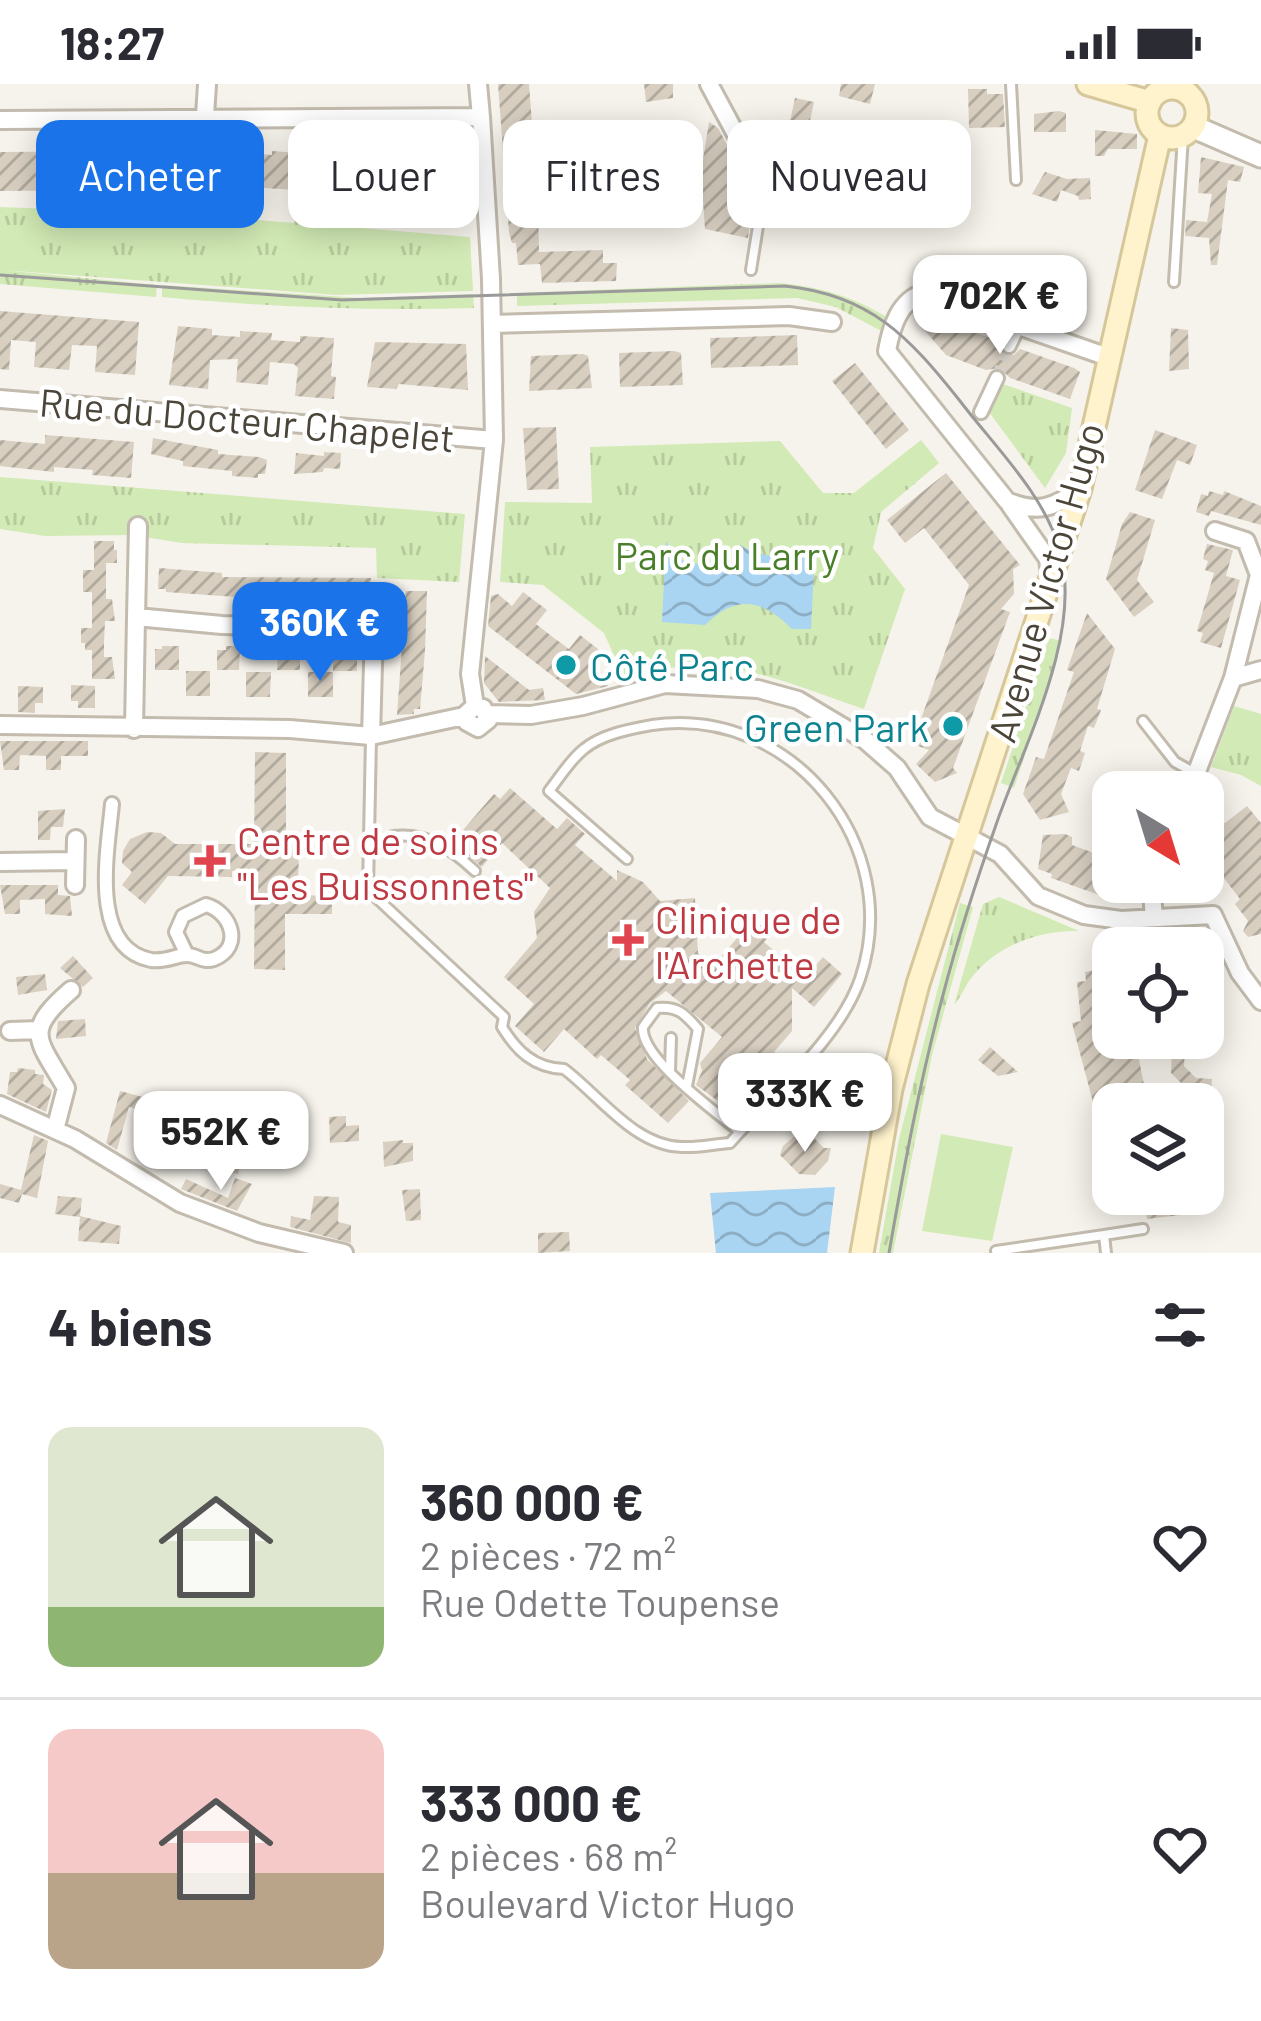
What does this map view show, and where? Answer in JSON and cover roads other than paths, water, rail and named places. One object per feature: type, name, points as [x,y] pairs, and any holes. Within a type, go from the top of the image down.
[{"type":"main road","points":[[1088,84],[1150,103]]},
{"type":"main road","points":[[1183,87],[1195,102],[1188,131],[1160,135],[1150,124],[1150,103],[1160,91],[1183,87]]},
{"type":"main road","name":"Avenue Victor Hugo","points":[[862,1253],[891,1089],[917,984],[1080,489],[1160,135]]},
{"type":"street","points":[[205,116],[207,84]]},
{"type":"street","points":[[476,712],[470,674],[494,440],[478,84]]},
{"type":"street","points":[[710,84],[729,120]]},
{"type":"street","points":[[0,120],[481,117]]},
{"type":"street","points":[[1188,131],[1261,156]]},
{"type":"street","points":[[1051,587],[1048,559],[887,351],[902,308],[918,294],[933,295],[1108,357]]},
{"type":"street","points":[[492,324],[748,316],[832,322]]},
{"type":"street","points":[[1009,346],[1016,331]]},
{"type":"street","points":[[982,412],[997,378]]},
{"type":"street","name":"Rue du Docteur Chapelet","points":[[0,399],[494,440]]},
{"type":"street","points":[[1007,501],[1035,511],[1050,508],[1080,489]]},
{"type":"street","points":[[134,729],[139,526]]},
{"type":"street","points":[[1197,771],[1233,678],[1259,574],[1246,541],[1214,531]]},
{"type":"street","points":[[136,617],[223,625],[374,628],[371,736]]},
{"type":"street","points":[[1233,678],[1261,670]]},
{"type":"street","points":[[0,725],[290,729],[371,736],[476,712],[531,715],[664,684],[758,688],[798,700],[865,740],[897,768],[930,817],[1000,854],[1038,896],[1084,915],[1121,920],[1213,915],[1240,974],[1261,1001]]},
{"type":"street","points":[[112,804],[106,878],[112,926],[120,942],[147,959],[167,961],[187,955],[213,959],[229,945],[232,928],[217,908],[197,906],[183,916],[176,932],[187,955]]},
{"type":"street","points":[[75,885],[76,839]]},
{"type":"street","points":[[0,862],[74,861]]},
{"type":"street","points":[[1153,903],[1154,918]]},
{"type":"street","points":[[55,1130],[66,1088],[42,1045],[39,1030],[43,1014],[71,990]]},
{"type":"street","points":[[10,1031],[39,1030]]},
{"type":"street","points":[[0,1105],[55,1130],[180,1202],[259,1233],[344,1253]]},
{"type":"lane","points":[[1011,84],[1016,180]]},
{"type":"lane","points":[[1174,282],[1188,131]]},
{"type":"lane","points":[[751,270],[758,228]]},
{"type":"lane","points":[[1143,721],[1174,762],[1190,771]]},
{"type":"lane","points":[[371,736],[368,890],[504,1017],[502,1027],[524,1055],[545,1068],[564,1069],[651,1140],[678,1148],[730,1143],[820,1043],[858,985],[866,958],[869,890],[860,858],[822,788],[789,755],[709,724],[667,723],[631,729],[585,748],[549,791],[628,859]]},
{"type":"lane","points":[[394,836],[433,839],[475,871]]},
{"type":"lane","points":[[687,1086],[698,1029],[682,1011],[670,1007],[651,1014],[642,1037],[646,1047],[670,1071],[687,1086],[740,1132]]},
{"type":"lane","points":[[670,1071],[671,1038]]},
{"type":"lane","points":[[995,1251],[1143,1229]]},
{"type":"lane","points":[[1104,1235],[1106,1253]]},
{"type":"water","points":[[666,541],[677,559],[719,569],[735,560],[740,545],[763,555],[815,548],[811,629],[792,629],[770,611],[749,604],[728,608],[705,625],[662,622]]},
{"type":"water","points":[[835,1187],[827,1253],[716,1253],[710,1193]]},
{"type":"tunnel","points":[[997,378],[1009,346]]},
{"type":"tram line","points":[[0,275],[342,300],[785,286],[865,309],[923,357],[1043,510],[1060,551],[1064,618],[1047,689],[990,843],[943,995],[889,1253]]},
{"type":"place","name":"Côté Parc","points":[[566,665]]},
{"type":"place","name":"Green Park","points":[[953,726]]},
{"type":"place","name":"Centre de soins \"Les Buissonnets\"","points":[[210,861]]},
{"type":"place","name":"Clinique de l'Archette","points":[[628,940]]},
{"type":"park label","name":"Parc du Larry","points":[[727,554]]}]
